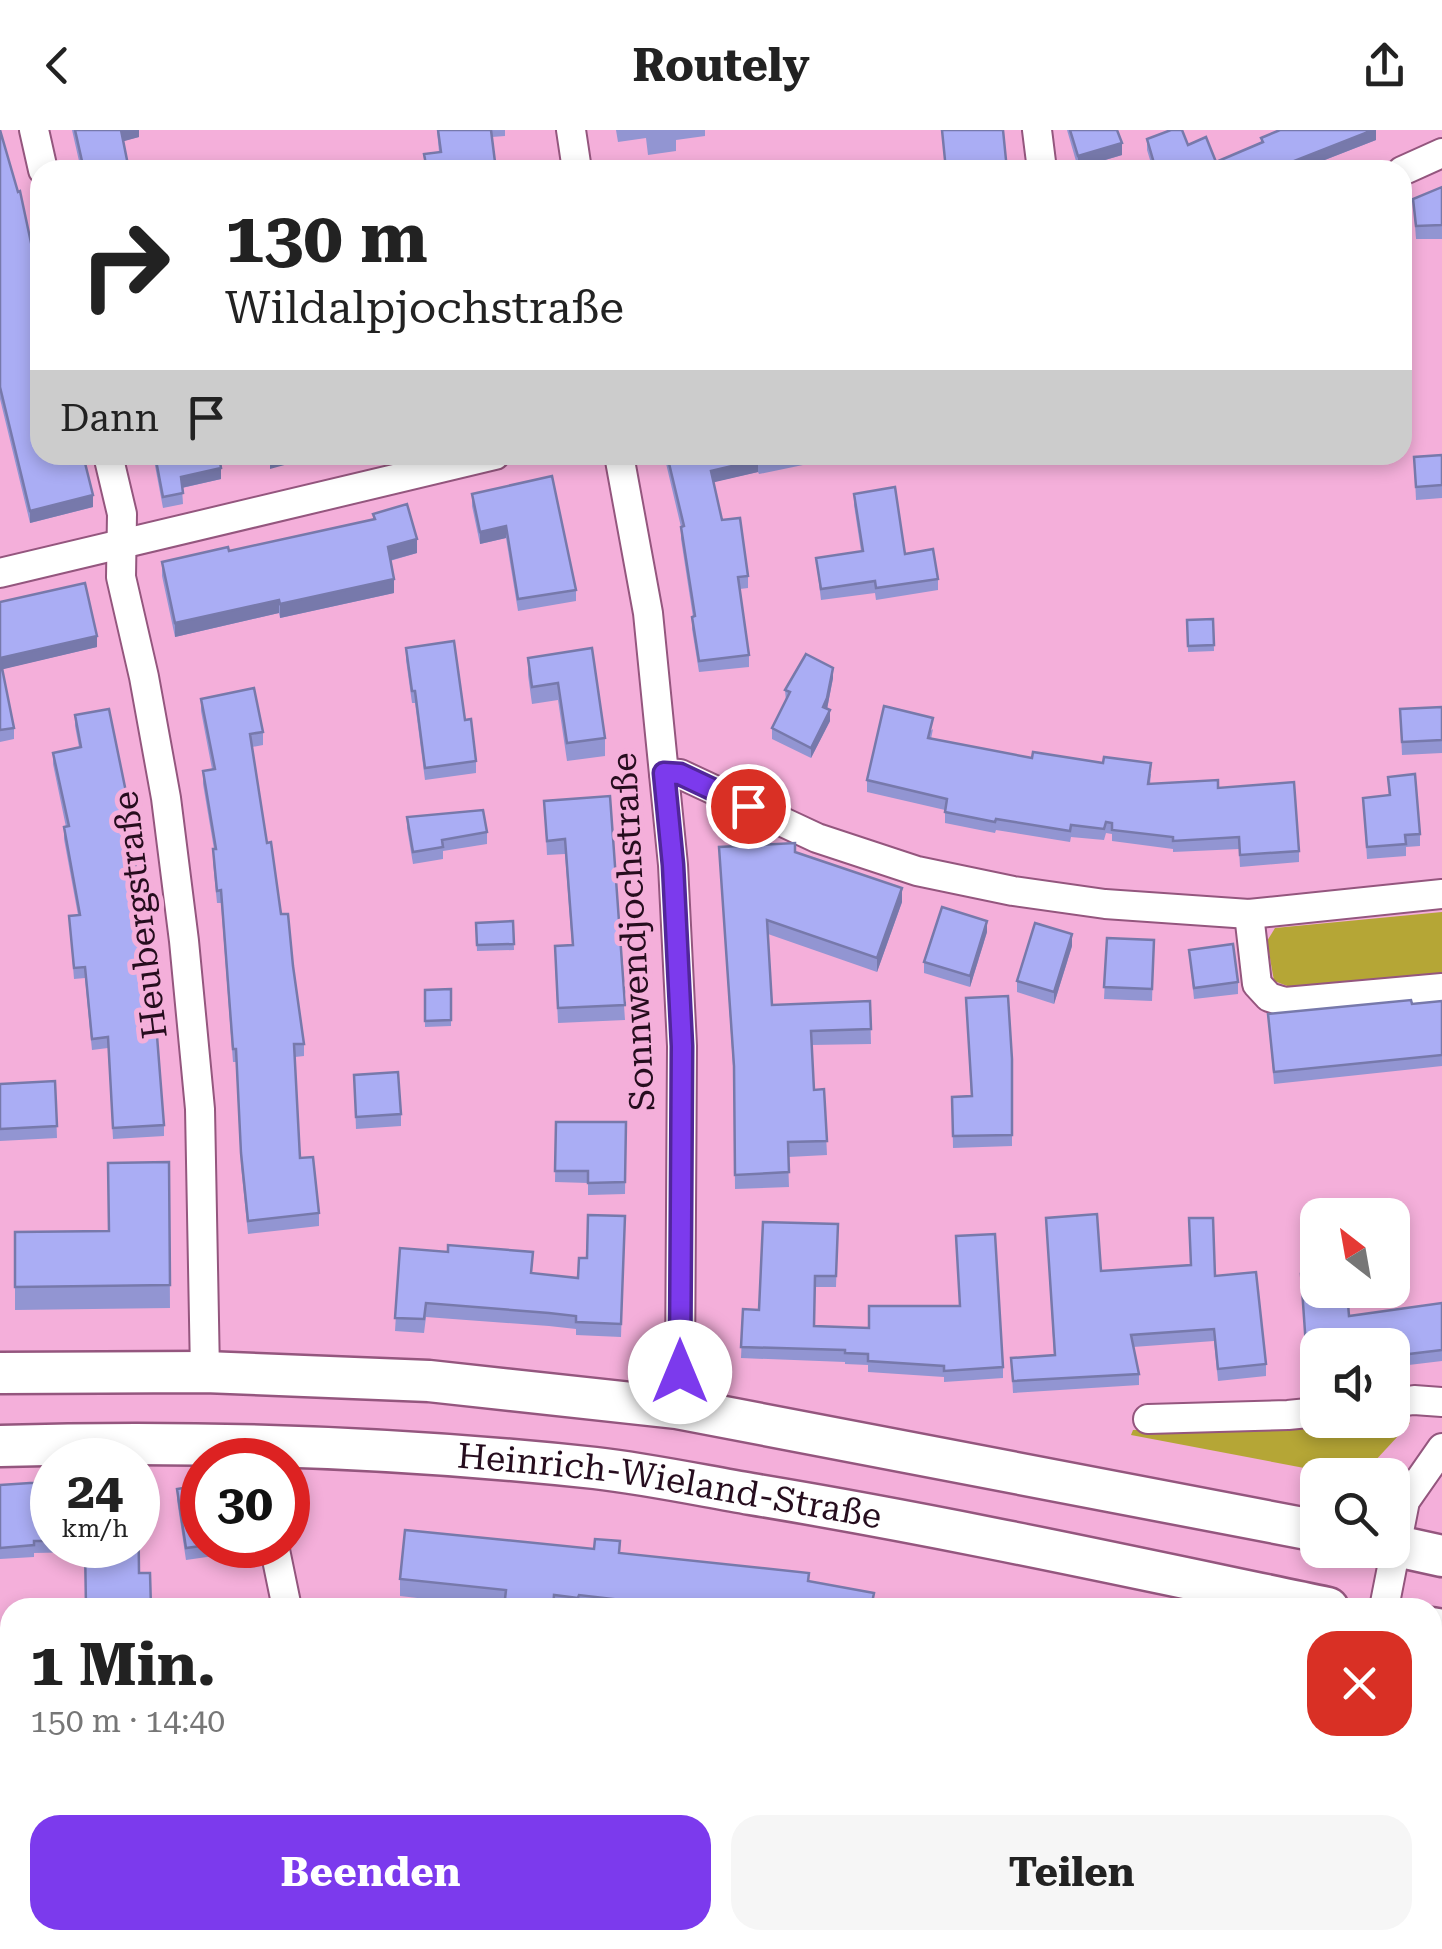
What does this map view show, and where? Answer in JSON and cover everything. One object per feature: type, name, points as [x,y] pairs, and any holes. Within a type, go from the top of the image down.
[{"type":"main road","name":"Heinrich-Wieland-Straße","points":[[0,1373],[205,1372],[430,1381],[677,1408],[1300,1527]]},
{"type":"main road","name":"Heinrich-Wieland-Straße","points":[[0,1446],[88,1444],[180,1448]]},
{"type":"main road","name":"Heinrich-Wieland-Straße","points":[[310,1453],[438,1454],[598,1469],[840,1508],[1279,1598]]},
{"type":"main road","points":[[1410,1549],[1442,1556]]},
{"type":"street","points":[[34,130],[42,160]]},
{"type":"street","points":[[572,130],[576,160]]},
{"type":"street","points":[[1037,130],[1041,160]]},
{"type":"street","points":[[1412,167],[1442,154]]},
{"type":"street","name":"Heubergstraße","points":[[110,465],[122,514],[121,576],[166,798],[184,941],[200,1109],[205,1372]]},
{"type":"street","points":[[0,573],[454,465]]},
{"type":"street","name":"Sonnwendjochstraße","points":[[621,465],[648,614],[673,865],[682,1046],[677,1408]]},
{"type":"street","points":[[664,773],[680,774],[817,838],[917,871],[1013,891],[1106,904],[1249,914],[1442,894]]},
{"type":"street","points":[[1249,914],[1257,984],[1268,996],[1285,1002],[1442,988]]},
{"type":"street","points":[[1410,1401],[1442,1402]]},
{"type":"street","points":[[1148,1419],[1300,1414]]},
{"type":"street","points":[[1410,1494],[1442,1448]]},
{"type":"street","points":[[279,1568],[285,1598]]},
{"type":"street","points":[[1386,1598],[1390,1568]]},
{"type":"shaded area","points":[[1442,912],[1442,975],[1298,990],[1274,981],[1267,941],[1275,928]]},
{"type":"shaded area","points":[[1300,1423],[1300,1438],[1396,1438],[1378,1458],[1300,1458],[1300,1467],[1131,1435],[1133,1430]]},
{"type":"building","points":[[0,130],[30,238],[30,465],[86,465],[93,495],[30,511],[0,387]]},
{"type":"building","points":[[75,130],[121,130],[127,160],[82,160]]},
{"type":"building","points":[[438,130],[491,130],[495,160],[425,160],[424,154],[441,152]]},
{"type":"building","points":[[942,130],[1003,130],[1006,160],[945,160]]},
{"type":"building","points":[[1070,130],[1117,130],[1122,143],[1078,156]]},
{"type":"building","points":[[1171,130],[1182,130],[1188,145],[1206,137],[1215,160],[1153,160],[1147,139]]},
{"type":"building","points":[[1280,130],[1373,130],[1297,160],[1221,160],[1263,142],[1261,138]]},
{"type":"building","points":[[1442,187],[1442,225],[1416,226],[1413,199]]},
{"type":"building","points":[[1442,455],[1442,485],[1416,487],[1414,457]]},
{"type":"building","points":[[157,465],[221,465],[221,468],[181,477],[183,493],[163,497]]},
{"type":"building","points":[[669,465],[737,465],[711,471],[722,520],[740,518],[748,576],[738,577],[749,655],[699,661],[681,527],[684,526]]},
{"type":"building","points":[[552,476],[576,590],[518,599],[506,526],[480,532],[472,494]]},
{"type":"building","points":[[895,487],[905,554],[933,549],[938,579],[876,588],[875,581],[821,589],[816,558],[863,551],[854,494]]},
{"type":"building","points":[[407,504],[417,539],[388,547],[394,579],[175,623],[162,562],[375,519],[373,514]]},
{"type":"building","points":[[85,583],[97,636],[0,658],[0,602]]},
{"type":"building","points":[[1213,619],[1214,645],[1188,646],[1187,620]]},
{"type":"building","points":[[454,641],[465,720],[471,719],[476,761],[425,768],[406,648]]},
{"type":"building","points":[[592,648],[605,738],[567,743],[558,683],[532,687],[528,658]]},
{"type":"building","points":[[806,654],[833,668],[823,707],[830,710],[811,748],[772,728],[790,692],[785,690]]},
{"type":"building","points":[[0,658],[14,728],[0,730]]},
{"type":"building","points":[[254,688],[263,732],[250,734],[281,914],[288,914],[304,1044],[294,1044],[300,1158],[313,1157],[319,1213],[248,1221],[221,890],[217,891],[216,849],[203,771],[215,769],[201,699]]},
{"type":"building","points":[[884,706],[933,718],[928,738],[1032,758],[1033,752],[1103,763],[1104,757],[1151,763],[1148,784],[1218,780],[1218,788],[1294,782],[1299,851],[1240,855],[1239,837],[1173,841],[1173,837],[1112,830],[1112,823],[1106,822],[1104,829],[1071,825],[1070,831],[945,812],[947,799],[867,780]]},
{"type":"building","points":[[1442,707],[1442,740],[1402,742],[1400,709]]},
{"type":"building","points":[[109,709],[137,873],[133,874],[146,985],[153,985],[164,1125],[113,1128],[108,1037],[92,1039],[85,967],[74,968],[69,916],[80,915],[64,827],[69,826],[53,753],[81,747],[75,715]]},
{"type":"building","points":[[1415,774],[1420,834],[1405,835],[1406,844],[1367,847],[1363,798],[1390,795],[1388,777]]},
{"type":"building","points":[[610,796],[625,1005],[558,1008],[555,946],[573,945],[565,839],[547,841],[544,801]]},
{"type":"building","points":[[483,810],[487,832],[442,840],[443,847],[413,852],[407,817]]},
{"type":"building","points":[[795,843],[795,852],[902,888],[877,958],[767,920],[772,1005],[870,1001],[871,1029],[811,1031],[814,1090],[824,1089],[827,1141],[788,1142],[789,1172],[735,1175],[734,1066],[719,847]]},
{"type":"building","points":[[942,907],[987,921],[970,976],[924,962]]},
{"type":"building","points":[[513,921],[514,944],[477,945],[476,923]]},
{"type":"building","points":[[1035,923],[1072,934],[1054,992],[1017,981]]},
{"type":"building","points":[[1107,938],[1154,940],[1152,989],[1104,987]]},
{"type":"building","points":[[1233,944],[1238,982],[1194,988],[1189,950]]},
{"type":"building","points":[[451,989],[451,1020],[425,1021],[425,990]]},
{"type":"building","points":[[1008,996],[1012,1135],[953,1136],[952,1097],[972,1096],[966,998]]},
{"type":"building","points":[[1411,1000],[1412,1004],[1442,1001],[1442,1055],[1274,1072],[1268,1014]]},
{"type":"building","points":[[398,1072],[401,1114],[356,1117],[354,1075]]},
{"type":"building","points":[[55,1081],[57,1126],[0,1129],[0,1084]]},
{"type":"building","points":[[556,1122],[626,1122],[625,1182],[588,1183],[588,1171],[555,1171]]},
{"type":"building","points":[[169,1162],[170,1285],[15,1287],[15,1232],[109,1231],[108,1163]]},
{"type":"building","points":[[1097,1214],[1101,1271],[1191,1265],[1189,1218],[1213,1218],[1215,1276],[1256,1272],[1266,1364],[1218,1369],[1214,1329],[1131,1335],[1139,1374],[1013,1381],[1011,1358],[1055,1355],[1046,1218]]},
{"type":"building","points":[[588,1215],[625,1216],[621,1324],[576,1322],[576,1316],[549,1313],[426,1303],[424,1319],[395,1318],[400,1248],[448,1252],[448,1245],[533,1252],[531,1273],[578,1278],[579,1258],[587,1258]]},
{"type":"building","points":[[763,1222],[838,1224],[836,1276],[815,1276],[814,1326],[869,1328],[869,1306],[960,1306],[956,1236],[995,1234],[1003,1367],[944,1371],[944,1366],[868,1361],[868,1354],[845,1350],[741,1347],[743,1309],[759,1310]]},
{"type":"building","points":[[1442,1303],[1442,1350],[1410,1354],[1410,1328],[1305,1328],[1303,1308],[1348,1308],[1349,1316]]},
{"type":"building","points":[[30,1483],[30,1545],[0,1548],[0,1485]]},
{"type":"building","points":[[405,1530],[594,1549],[595,1539],[620,1541],[619,1553],[809,1573],[808,1581],[874,1593],[873,1598],[505,1598],[506,1590],[400,1579]]},
{"type":"building","points":[[85,1568],[139,1568],[139,1573],[150,1573],[151,1598],[86,1598]]},
{"type":"route","points":[[680,1372],[682,1046],[664,773],[680,774],[748,806]]}]
